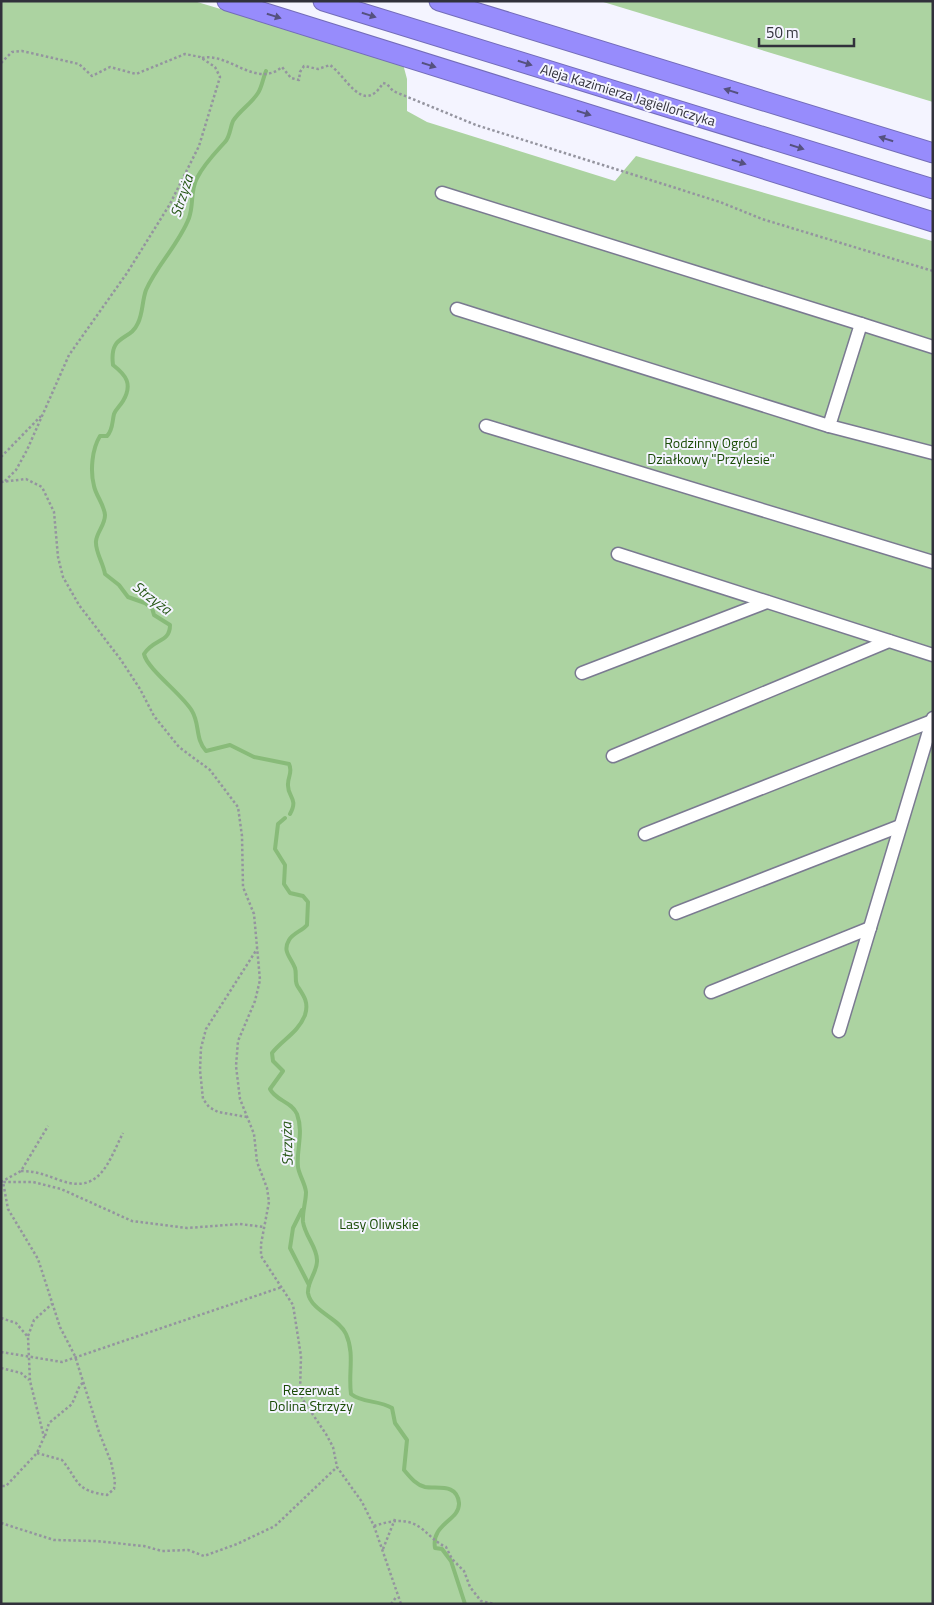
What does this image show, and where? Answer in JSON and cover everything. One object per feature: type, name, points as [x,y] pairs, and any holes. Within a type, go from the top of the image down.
[{"type":"highway","points":[[227,1],[933,222]]},
{"type":"highway","name":"Aleja Kazimierza Jagiellończyka","points":[[322,1],[933,189]]},
{"type":"highway","points":[[439,1],[933,152]]},
{"type":"highway","points":[[476,1],[581,45]]},
{"type":"lane","points":[[442,194],[933,346]]},
{"type":"lane","points":[[457,309],[829,426],[933,453]]},
{"type":"lane","points":[[829,426],[861,324]]},
{"type":"lane","points":[[486,426],[933,562]]},
{"type":"lane","points":[[618,554],[933,655]]},
{"type":"lane","points":[[582,673],[766,602]]},
{"type":"lane","points":[[613,756],[889,641]]},
{"type":"lane","points":[[839,1031],[932,719]]},
{"type":"lane","points":[[645,834],[932,719]]},
{"type":"lane","points":[[676,912],[900,826]]},
{"type":"lane","points":[[710,992],[870,928]]},
{"type":"path","points":[[1,63],[12,52],[22,51],[79,64],[92,76],[110,67],[136,74],[186,54],[202,58],[215,68],[220,77],[199,146],[170,204],[127,273],[69,355],[44,414],[16,470],[3,482]]},
{"type":"path","points":[[202,58],[210,56],[228,64],[236,64],[246,71],[266,75],[274,73],[282,67],[292,78],[298,80],[304,66],[318,69],[330,64],[357,93],[376,95],[383,84],[387,84],[393,91],[476,125],[720,202],[762,219],[933,271]]},
{"type":"path","points":[[1,457],[44,414]]},
{"type":"path","points":[[3,482],[26,480],[42,487],[54,512],[58,557],[63,577],[79,605],[121,660],[140,689],[154,716],[179,746],[210,770],[238,807],[242,836],[243,887],[254,914],[260,980],[255,1001],[238,1041],[236,1066],[240,1099],[254,1134],[257,1162],[267,1188],[269,1202],[264,1227],[262,1256],[292,1305],[296,1319],[301,1356],[300,1392],[333,1447],[337,1467],[362,1502],[374,1526],[401,1604]]},
{"type":"path","points":[[247,1117],[218,1112],[209,1107],[203,1099],[200,1070],[201,1048],[206,1029],[258,947]]},
{"type":"path","points":[[2,1182],[21,1171],[48,1126]]},
{"type":"path","points":[[21,1171],[36,1171],[73,1184],[92,1182],[102,1174],[123,1132]]},
{"type":"path","points":[[2,1182],[34,1182],[61,1189],[132,1221],[187,1228],[240,1224],[264,1227]]},
{"type":"path","points":[[2,1182],[8,1209],[38,1259],[60,1327],[75,1356],[99,1432],[111,1462],[115,1481],[114,1489],[107,1495],[92,1493],[80,1488],[62,1460],[37,1453]]},
{"type":"path","points":[[1,1352],[29,1355],[62,1362],[282,1287]]},
{"type":"path","points":[[44,1437],[30,1381],[28,1337],[34,1320],[52,1304]]},
{"type":"path","points":[[1,1318],[16,1323],[28,1337]]},
{"type":"path","points":[[1,1368],[21,1373],[30,1381]]},
{"type":"path","points":[[1,1486],[6,1486],[37,1453],[49,1422],[72,1404],[80,1385],[84,1383]]},
{"type":"path","points":[[1,1523],[54,1540],[95,1541],[144,1546],[162,1551],[188,1550],[204,1556],[238,1544],[276,1526],[337,1467]]},
{"type":"path","points":[[374,1526],[395,1519],[420,1527],[434,1542],[446,1547],[452,1559],[464,1572],[470,1587],[480,1601],[495,1604]]},
{"type":"path","points":[[382,1550],[395,1519]]},
{"type":"path","points":[[391,1604],[398,1596]]},
{"type":"green space","name":"Lasy Oliwskie","points":[[1,1],[194,1],[403,64],[407,79],[407,111],[427,122],[615,181],[636,156],[932,241],[933,1604],[1,1604]]},
{"type":"green space","points":[[600,1],[933,1],[933,102]]},
{"type":"waterway","name":"Strzyża","points":[[266,71],[258,93],[233,121],[227,140],[206,163],[197,178],[189,218],[185,228],[146,290],[138,323],[114,348],[113,365],[125,376],[128,385],[126,395],[114,414],[109,434],[107,436],[100,436],[97,441],[92,460],[92,474],[95,490],[105,515],[96,541],[105,574],[119,585],[128,597],[145,603],[152,608],[154,615],[170,625],[167,635],[152,645],[144,654],[147,660],[192,711],[200,742],[206,751],[230,745],[254,757],[289,764],[291,769],[288,788],[293,801],[290,814]]},
{"type":"waterway","name":"Strzyża","points":[[285,818],[278,824],[275,849],[285,865],[284,884],[290,893],[303,896],[308,902],[307,925],[291,938],[286,948],[295,968],[297,985],[304,997],[306,1007],[305,1015],[298,1027],[272,1053],[273,1061],[283,1071],[270,1089],[276,1096],[291,1106],[297,1114],[299,1121],[298,1167],[306,1192],[303,1222],[317,1260],[308,1293],[314,1305],[338,1323],[349,1341],[351,1394],[360,1399],[387,1405],[392,1408],[395,1423],[407,1440],[404,1470],[422,1486],[446,1488],[455,1492],[459,1503],[458,1509],[437,1533],[435,1548],[442,1549],[451,1561],[465,1604]]},
{"type":"waterway","points":[[302,1210],[293,1228],[290,1248],[309,1285]]},
{"type":"park label","name":"Rodzinny Ogród Działkowy \"Przylesie\"","points":[[711,452]]},
{"type":"park label","name":"Rezerwat Dolina Strzyży","points":[[311,1398]]}]
